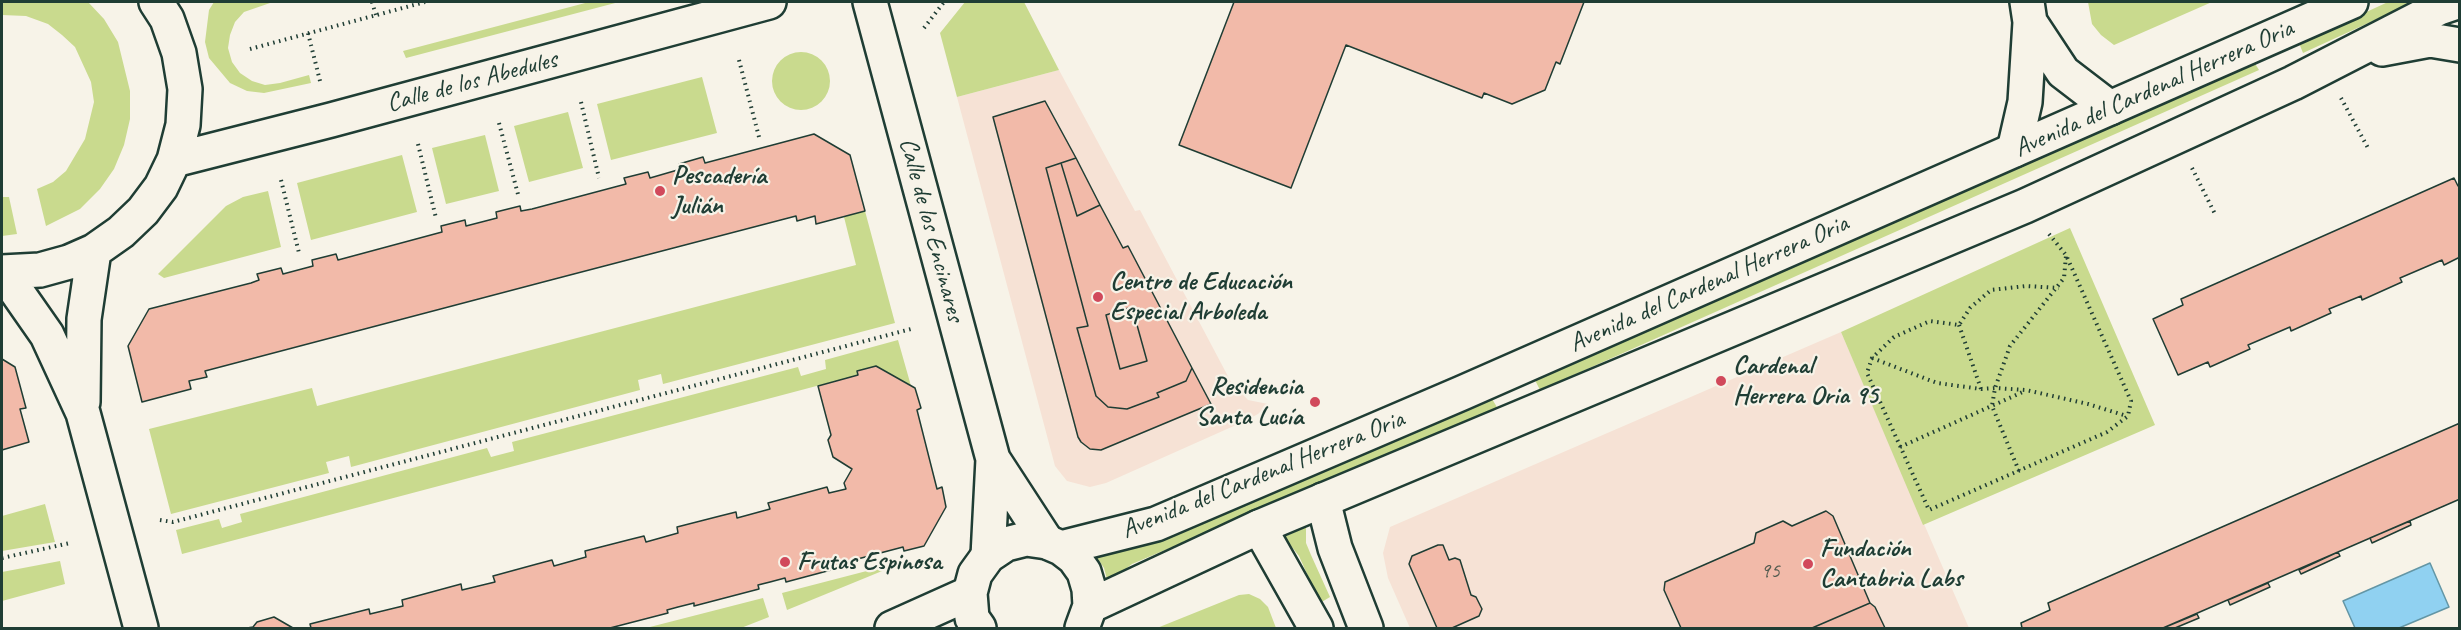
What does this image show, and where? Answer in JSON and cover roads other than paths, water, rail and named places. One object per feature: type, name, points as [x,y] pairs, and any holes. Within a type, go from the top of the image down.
[{"type":"main road","points":[[2,272],[40,270],[69,262],[93,251],[121,232],[143,211],[161,187],[174,160],[183,125],[185,89],[179,53],[167,19],[156,2]]},
{"type":"main road","name":"Calle de los Abedules","points":[[174,160],[770,2]]},
{"type":"main road","name":"Calle de los Encinares","points":[[870,2],[993,459],[988,556]]},
{"type":"main road","name":"Avenida del Cardenal Herrera Oria","points":[[1054,545],[1156,524],[1462,393],[2351,2]]},
{"type":"main road","name":"Avenida del Cardenal Herrera Oria","points":[[1085,617],[1259,527],[2025,206],[2293,83],[2430,12],[2457,2]]},
{"type":"main road","points":[[2029,12],[2063,72],[2109,108]]},
{"type":"main road","points":[[2013,150],[2025,102],[2029,12]]},
{"type":"main road","name":"Avenida del Cardenal Herrera Oria","points":[[2293,83],[2391,46],[2430,40],[2460,45]]},
{"type":"main road","points":[[83,413],[84,319],[93,251]]},
{"type":"main road","points":[[2,272],[47,335],[83,413],[141,628]]},
{"type":"main road","name":"Calle de los Encinares","points":[[993,459],[1054,545]]},
{"type":"main road","points":[[1323,500],[1335,548],[1366,628]]},
{"type":"main road","points":[[1259,527],[1316,628]]},
{"type":"main road","name":"Avenida del Cardenal Herrera Oria","points":[[988,556],[1005,544],[1026,539],[1054,545],[1074,558],[1084,572],[1089,589],[1085,617]]},
{"type":"main road","points":[[979,628],[972,618],[970,593],[975,574],[988,556]]},
{"type":"main road","points":[[892,628],[970,593]]},
{"type":"water","points":[[2430,563],[2449,607],[2399,628],[2355,628],[2343,601]]},
{"type":"place","name":"Pescadería Julián","points":[[660,191]]},
{"type":"place","name":"Centro de Educación Especial Arboleda","points":[[1098,297]]},
{"type":"place","name":"Cardenal Herrera Oria 95","points":[[1721,381]]},
{"type":"place","name":"Residencia Santa Lucía","points":[[1315,402]]},
{"type":"place","name":"Frutas Espinosa","points":[[785,562]]},
{"type":"place","name":"Fundación Cantabria Labs","points":[[1808,564]]}]
